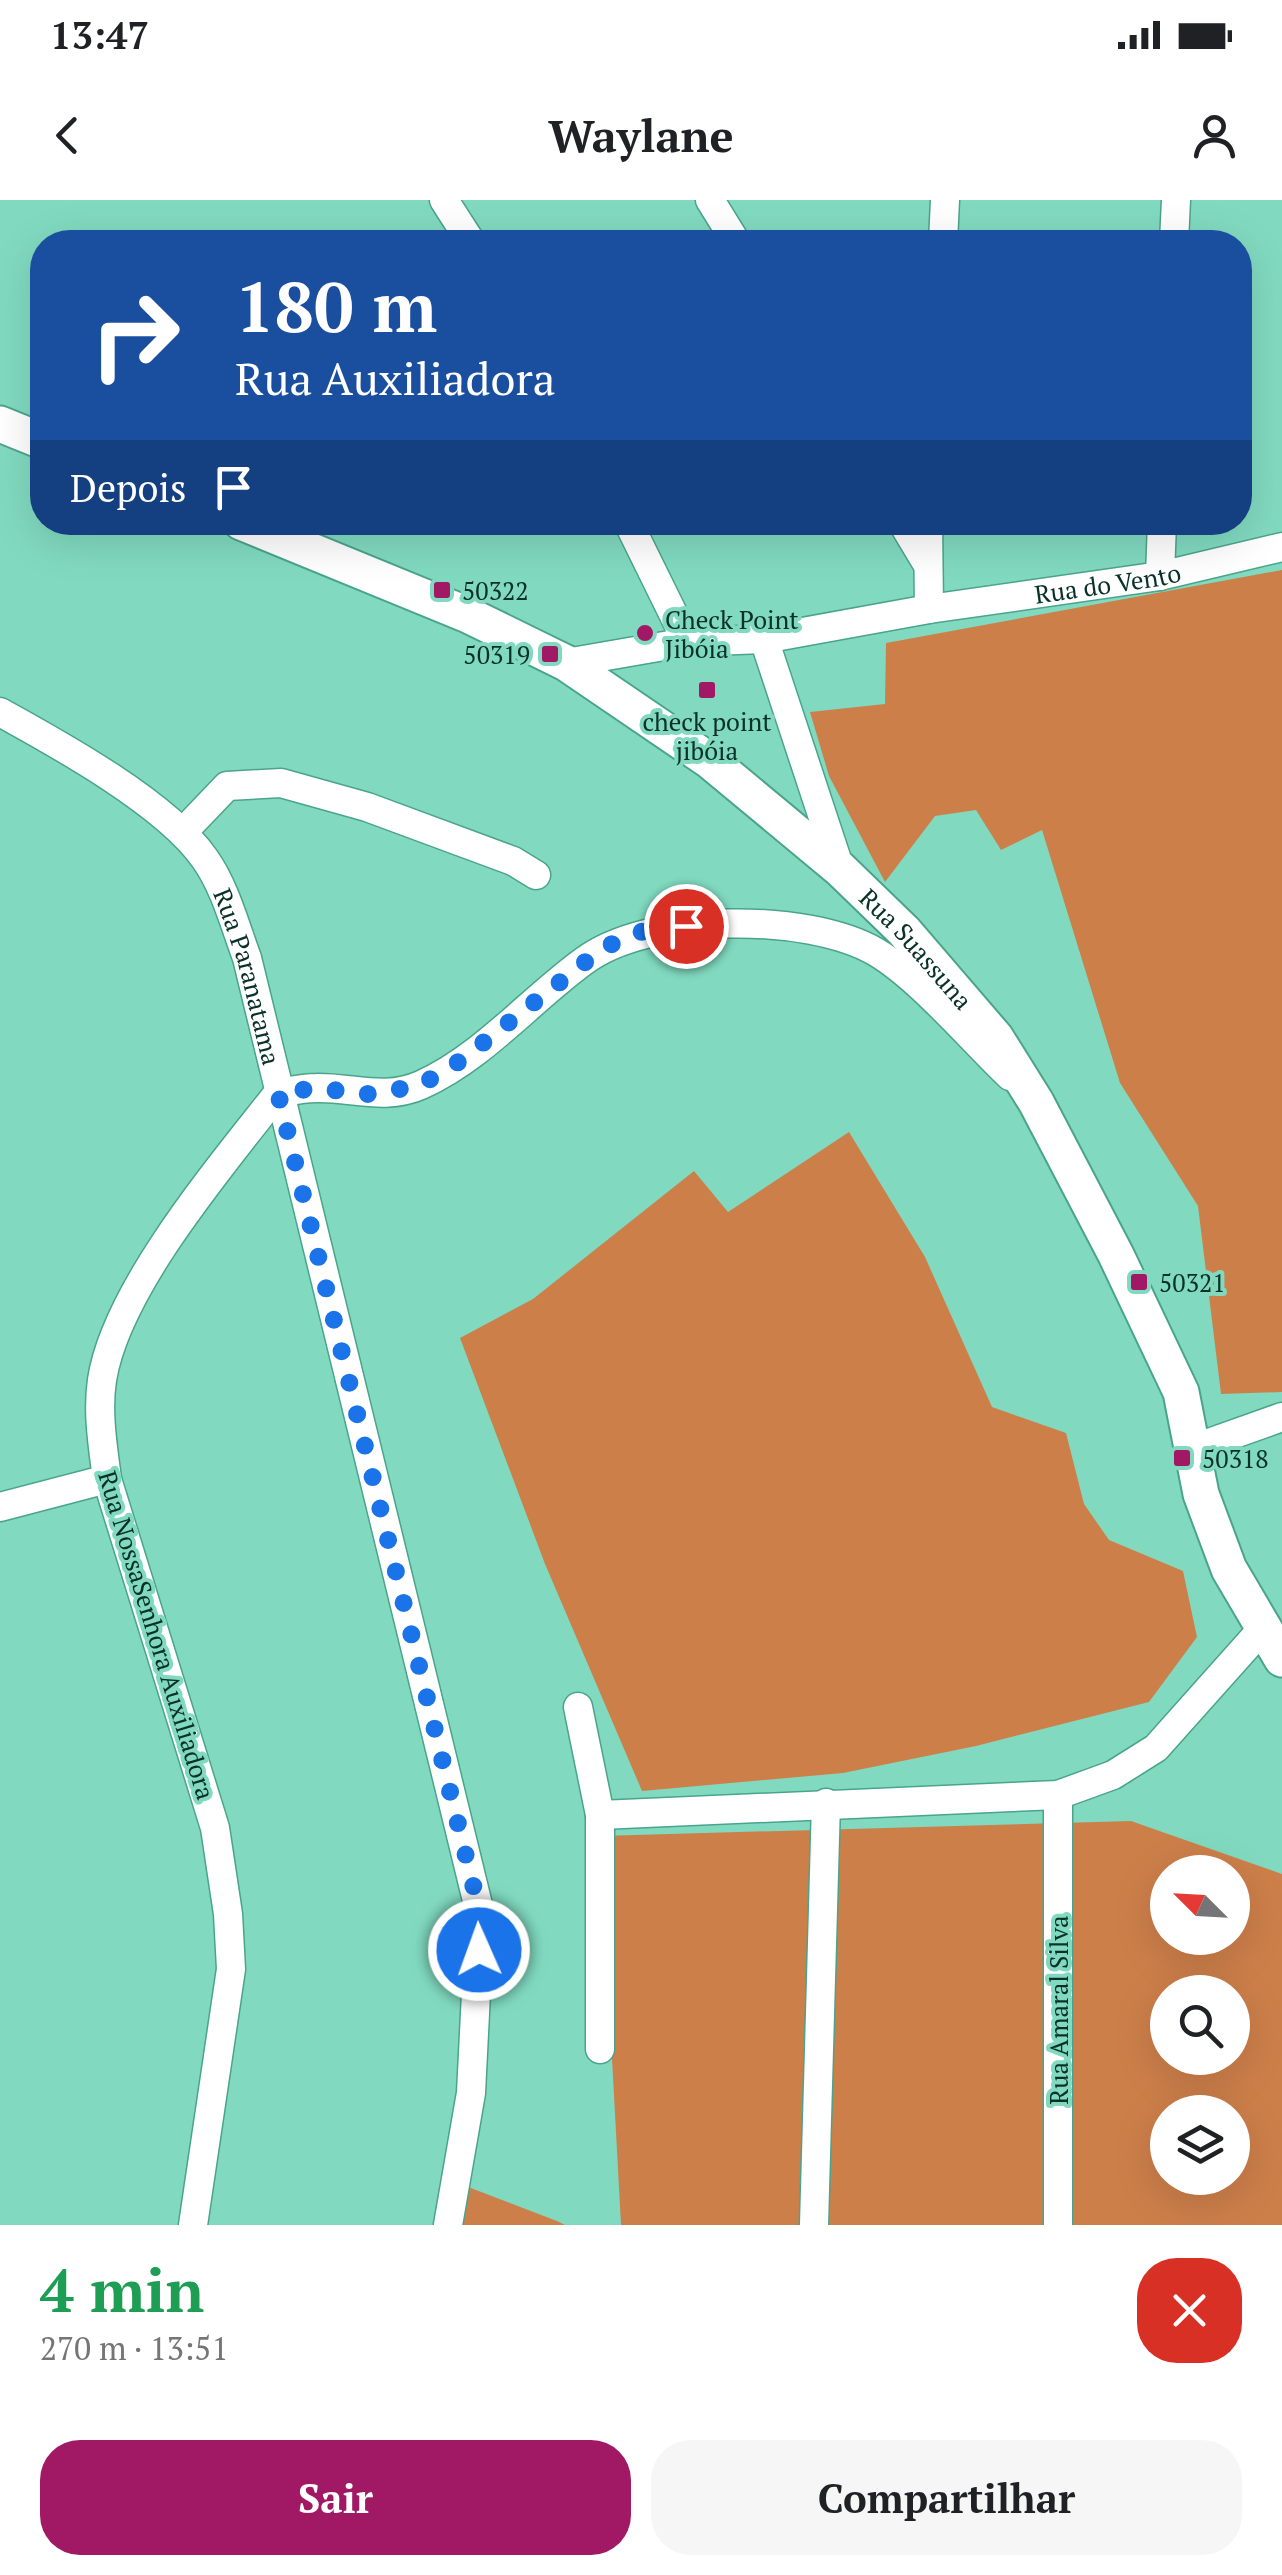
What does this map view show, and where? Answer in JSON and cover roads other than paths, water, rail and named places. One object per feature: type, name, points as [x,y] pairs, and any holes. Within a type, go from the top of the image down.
[{"type":"street","points":[[444,200],[463,230]]},
{"type":"street","points":[[710,200],[729,230]]},
{"type":"street","points":[[944,230],[946,200]]},
{"type":"street","points":[[1175,230],[1176,200]]},
{"type":"street","points":[[0,424],[30,436]]},
{"type":"street","name":"Rua Suassuna","points":[[274,535],[468,615],[566,664],[710,761],[840,869],[904,931],[996,1038],[1036,1102],[1154,1327],[1181,1392],[1201,1494],[1229,1569],[1282,1659]]},
{"type":"street","points":[[634,535],[687,642]]},
{"type":"street","points":[[910,535],[926,562]]},
{"type":"street","points":[[927,535],[929,608]]},
{"type":"street","points":[[1160,576],[1162,535]]},
{"type":"street","name":"Rua do Vento","points":[[566,664],[687,642],[764,639],[929,608],[1160,576],[1282,547]]},
{"type":"street","points":[[764,639],[840,869]]},
{"type":"street","name":"Rua Paranatama","points":[[0,712],[52,740],[183,832],[208,861],[247,958],[480,1913],[472,2093],[448,2225]]},
{"type":"street","points":[[183,832],[227,786],[281,783],[366,807],[512,861],[536,875]]},
{"type":"street","points":[[278,1093],[316,1088],[367,1094],[419,1086],[472,1053],[603,948],[657,930],[752,927],[824,932],[880,954],[1036,1102]]},
{"type":"street","name":"Rua NossaSenhora Auxiliadora","points":[[192,2225],[231,1969],[228,1914],[215,1828],[108,1480],[100,1422],[102,1378],[122,1315],[223,1164],[278,1093]]},
{"type":"street","points":[[1192,1448],[1282,1417]]},
{"type":"street","points":[[0,1508],[108,1480]]},
{"type":"street","points":[[600,1815],[826,1803],[982,1802],[1058,1795],[1113,1775],[1156,1748],[1263,1628]]},
{"type":"street","points":[[578,1706],[600,1815],[600,2050]]},
{"type":"street","name":"Rua Amaral Silva","points":[[1058,1795],[1058,2225]]},
{"type":"street","points":[[814,2225],[826,1803]]},
{"type":"place","name":"50322","points":[[442,590]]},
{"type":"place","name":"Check Point Jibóia","points":[[645,633]]},
{"type":"place","name":"50319","points":[[550,654]]},
{"type":"place","name":"check point jibóia","points":[[707,690]]},
{"type":"place","name":"50321","points":[[1139,1282]]},
{"type":"place","name":"50318","points":[[1182,1458]]}]
